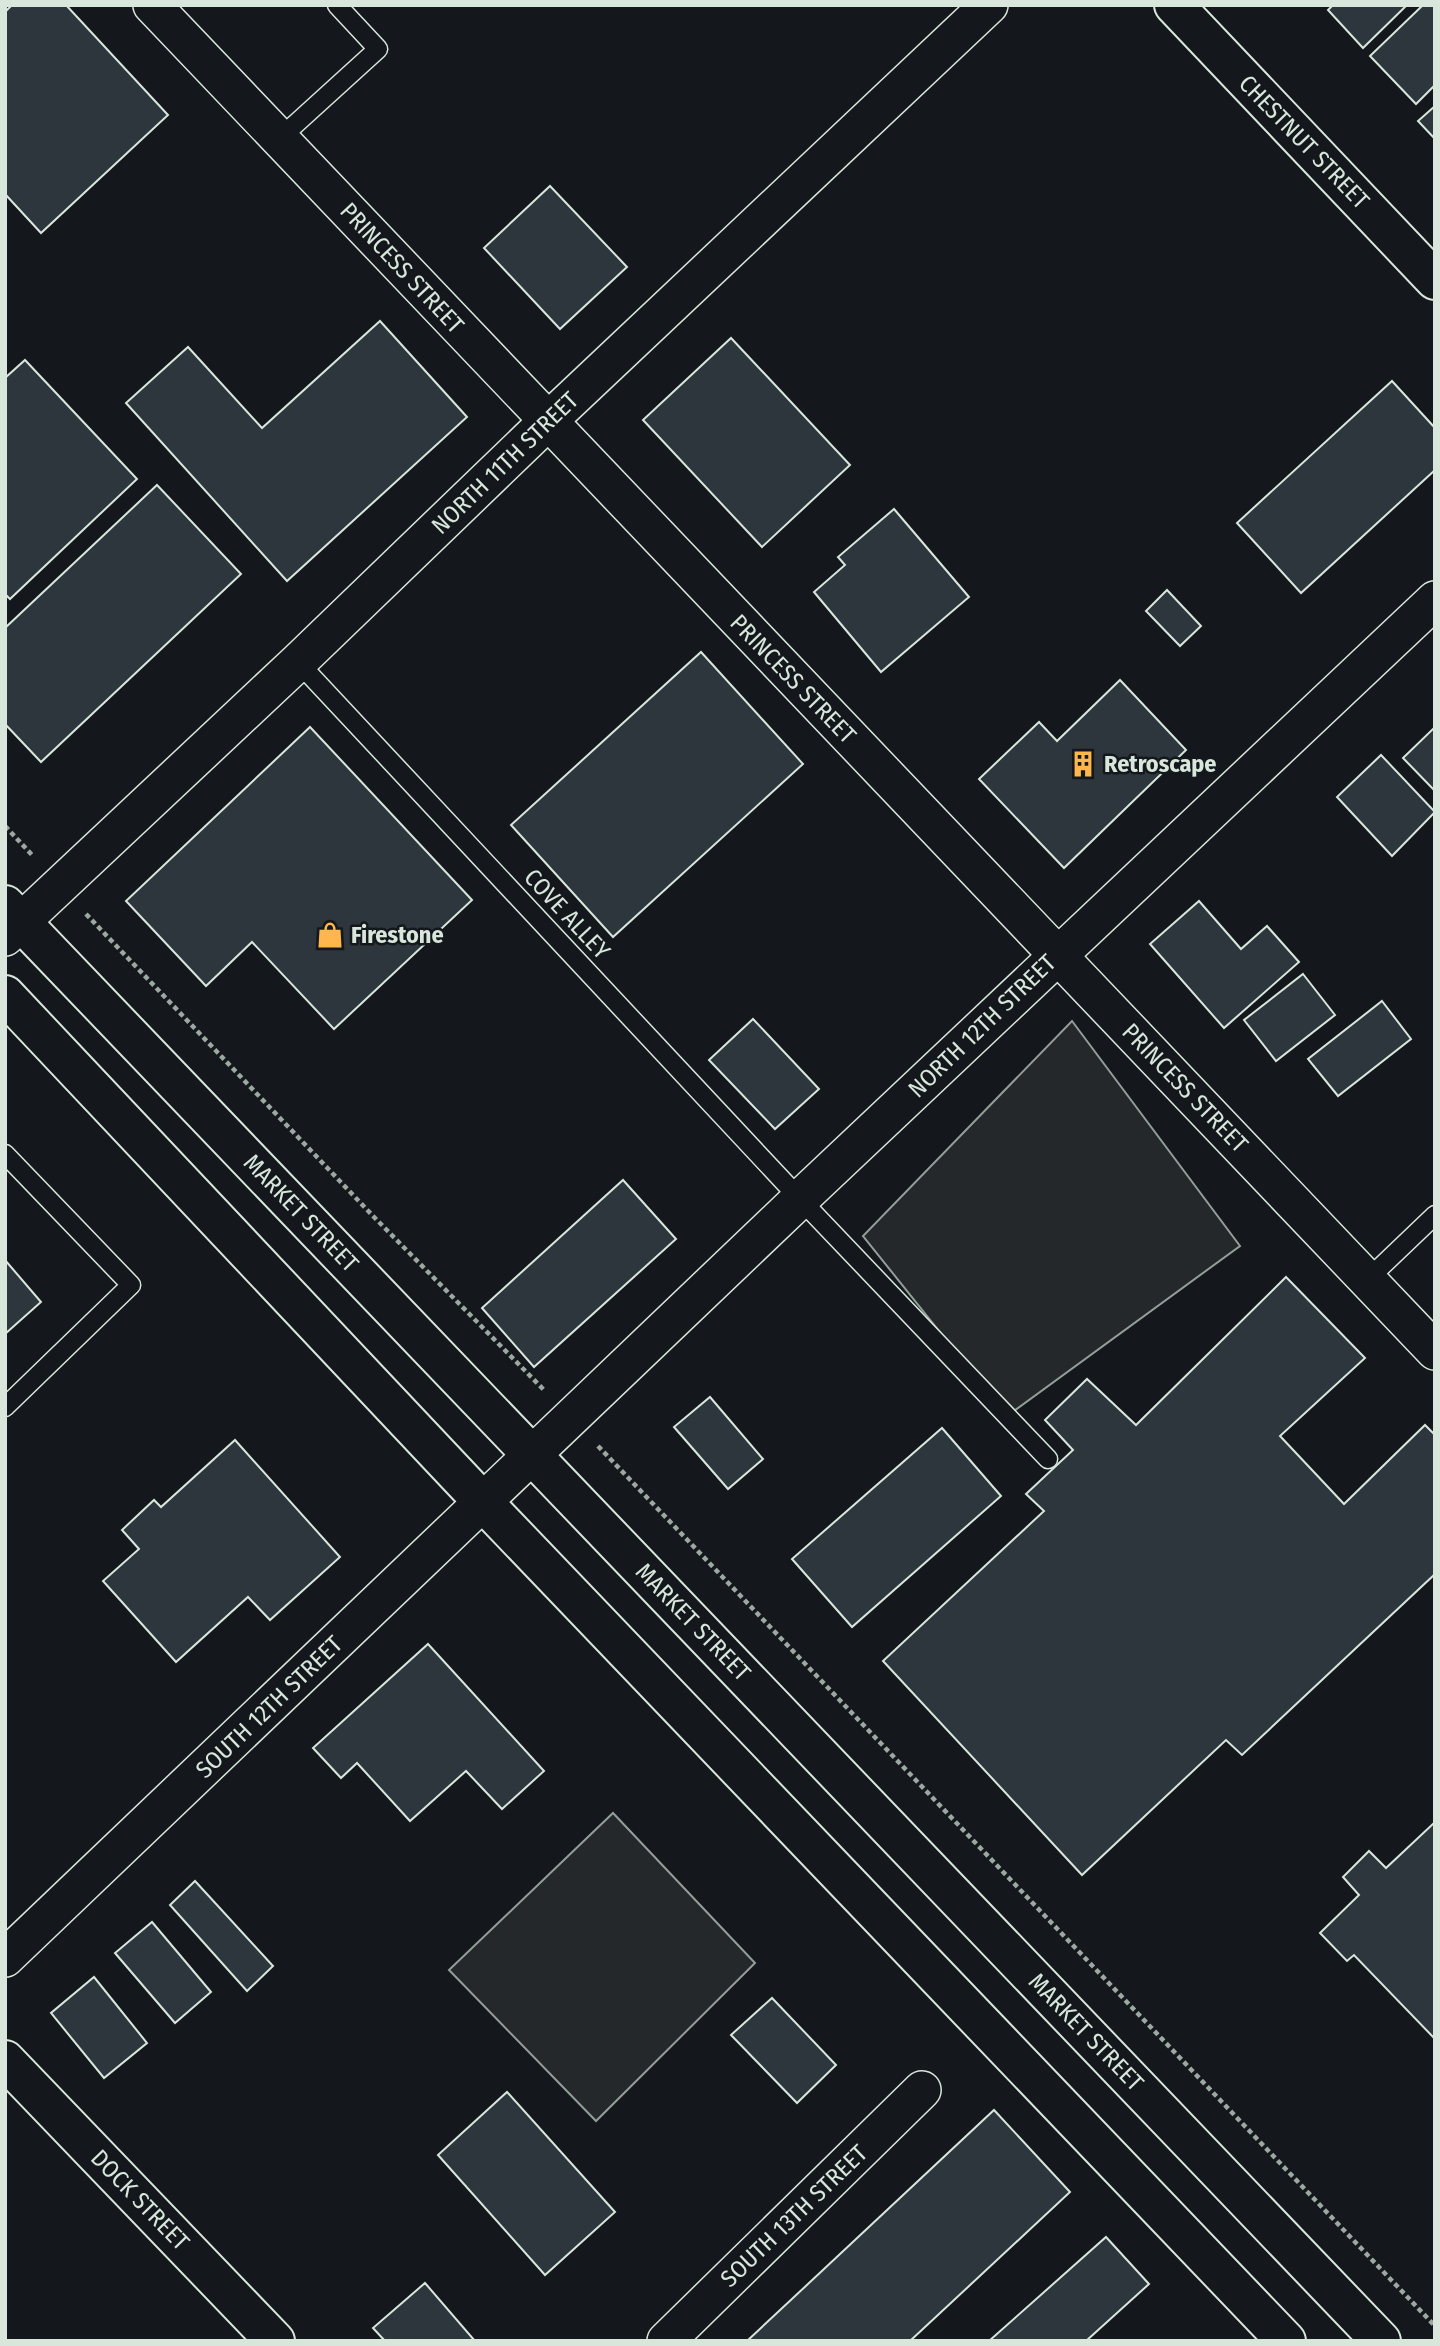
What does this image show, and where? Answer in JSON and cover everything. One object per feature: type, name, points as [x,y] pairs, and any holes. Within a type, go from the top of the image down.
[{"type":"main road","name":"CHESTNUT STREET","points":[[1174,5],[1435,280]]},
{"type":"main road","name":"MARKET STREET","points":[[11,921],[532,1454],[1381,2341]]},
{"type":"main road","points":[[5,995],[483,1502],[1286,2341]]},
{"type":"main road","name":"DOCK STREET","points":[[5,2060],[275,2341]]},
{"type":"street","name":"PRINCESS STREET","points":[[152,5],[1435,1351]]},
{"type":"street","name":"NORTH 11TH STREET","points":[[11,921],[59,886],[989,5]]},
{"type":"street","name":"NORTH 12TH STREET","points":[[532,1454],[1435,600]]},
{"type":"street","name":"SOUTH 12TH STREET","points":[[5,1958],[532,1454]]},
{"type":"street","name":"SOUTH 13TH STREET","points":[[666,2341],[922,2090]]},
{"type":"lane","points":[[279,139],[379,49],[337,5]]},
{"type":"lane","name":"COVE ALLEY","points":[[298,662],[1048,1460]]},
{"type":"lane","points":[[5,1154],[131,1285],[5,1407]]},
{"type":"lane","points":[[1366,1281],[1435,1215]]},
{"type":"path","points":[[5,826],[373,1216],[571,1417],[1435,2326]]},
{"type":"shaded area","points":[[1072,1021],[1240,1246],[1007,1416],[863,1236]]},
{"type":"shaded area","points":[[613,1813],[755,1963],[596,2121],[449,1970]]},
{"type":"building","points":[[12,5],[66,5],[168,115],[41,233],[5,194],[5,12]]},
{"type":"building","points":[[1333,5],[1407,5],[1363,48],[1328,10]]},
{"type":"building","points":[[1423,5],[1435,5],[1435,85],[1416,104],[1370,56]]},
{"type":"building","points":[[1435,106],[1435,139],[1418,121]]},
{"type":"building","points":[[550,186],[627,267],[560,329],[484,248]]},
{"type":"building","points":[[380,321],[467,417],[287,581],[126,403],[188,347],[262,428]]},
{"type":"building","points":[[731,338],[850,465],[762,547],[643,420]]},
{"type":"building","points":[[25,360],[137,479],[10,599],[5,594],[5,378]]},
{"type":"building","points":[[1392,381],[1435,428],[1435,470],[1301,593],[1237,523]]},
{"type":"building","points":[[157,485],[241,574],[41,762],[5,724],[5,628]]},
{"type":"building","points":[[894,509],[969,597],[881,672],[814,592],[845,565],[838,557]]},
{"type":"building","points":[[1167,590],[1201,626],[1180,646],[1146,611]]},
{"type":"building","points":[[701,652],[803,764],[613,937],[511,825]]},
{"type":"building","name":"Retroscape","points":[[1120,680],[1186,750],[1064,868],[979,779],[1039,722],[1057,741]]},
{"type":"building","points":[[310,727],[472,900],[334,1029],[252,942],[206,986],[126,901]]},
{"type":"building","points":[[1435,727],[1435,791],[1403,758]]},
{"type":"building","points":[[1381,755],[1435,812],[1392,856],[1337,797]]},
{"type":"building","points":[[1199,901],[1241,949],[1267,926],[1299,962],[1224,1028],[1150,944]]},
{"type":"building","points":[[1303,974],[1335,1015],[1276,1061],[1244,1020]]},
{"type":"building","points":[[1382,1001],[1411,1039],[1338,1096],[1308,1059]]},
{"type":"building","points":[[753,1019],[819,1089],[775,1129],[709,1060]]},
{"type":"building","points":[[623,1180],[676,1239],[534,1367],[482,1308]]},
{"type":"building","points":[[5,1260],[41,1302],[5,1334]]},
{"type":"building","points":[[1286,1277],[1365,1358],[1280,1436],[1344,1504],[1425,1425],[1435,1435],[1435,1574],[1242,1755],[1226,1740],[1082,1875],[883,1661],[1044,1511],[1026,1494],[1073,1450],[1045,1420],[1087,1379],[1136,1425]]},
{"type":"building","points":[[710,1397],[763,1459],[728,1489],[674,1427]]},
{"type":"building","points":[[942,1428],[1001,1496],[852,1627],[792,1559]]},
{"type":"building","points":[[235,1440],[340,1557],[270,1620],[248,1597],[176,1662],[103,1581],[139,1549],[122,1530],[154,1500],[161,1507]]},
{"type":"building","points":[[428,1644],[544,1771],[502,1809],[466,1771],[410,1821],[357,1763],[341,1778],[313,1748]]},
{"type":"building","points":[[1435,1822],[1435,2039],[1354,1955],[1347,1961],[1320,1933],[1359,1895],[1343,1877],[1369,1851],[1386,1868]]},
{"type":"building","points":[[195,1881],[273,1966],[247,1991],[170,1905]]},
{"type":"building","points":[[152,1922],[211,1992],[175,2023],[115,1953]]},
{"type":"building","points":[[94,1977],[147,2043],[104,2078],[51,2013]]},
{"type":"building","points":[[772,1998],[836,2065],[797,2103],[731,2035]]},
{"type":"building","points":[[507,2092],[615,2212],[545,2275],[438,2155]]},
{"type":"building","points":[[994,2110],[1070,2192],[910,2341],[747,2341]]},
{"type":"building","points":[[1106,2237],[1149,2284],[1086,2341],[989,2341]]},
{"type":"building","points":[[425,2283],[475,2341],[385,2341],[373,2328]]},
{"type":"place","name":"Retroscape","points":[[1083,764]]},
{"type":"place","name":"Firestone","points":[[330,935]]}]
